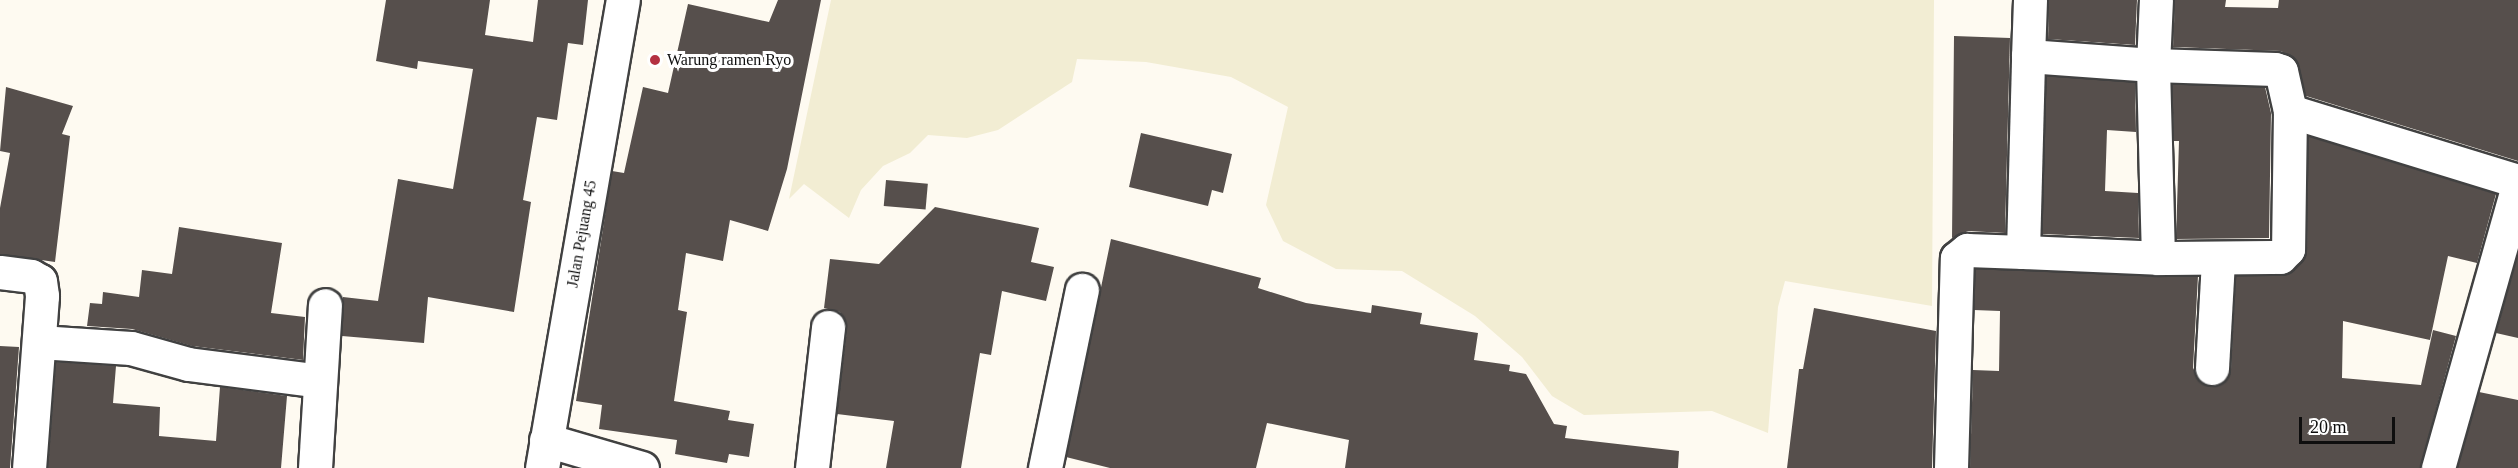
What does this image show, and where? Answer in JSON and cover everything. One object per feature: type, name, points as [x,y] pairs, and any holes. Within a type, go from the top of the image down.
[{"type":"street","name":"Jalan Pejuang 45","points":[[544,454],[623,0]]},
{"type":"street","points":[[2023,252],[2030,0]]},
{"type":"street","points":[[2156,0],[2153,65],[2158,258]]},
{"type":"street","points":[[1951,468],[1958,258],[1967,250],[2218,260],[2285,254],[2290,111],[2285,78],[2275,69],[2153,65],[2028,56]]},
{"type":"street","points":[[2290,111],[2518,181]]},
{"type":"street","points":[[2438,468],[2518,186]]},
{"type":"street","points":[[2212,368],[2218,260]]},
{"type":"street","points":[[0,272],[40,281],[39,342],[29,468]]},
{"type":"street","points":[[1046,468],[1082,290]]},
{"type":"street","points":[[315,468],[325,305]]},
{"type":"street","points":[[812,468],[828,327]]},
{"type":"street","points":[[39,342],[131,348],[189,364],[320,381]]},
{"type":"street","points":[[544,454],[642,468]]},
{"type":"shaded area","points":[[831,0],[1934,0],[1932,306],[1785,281],[1778,307],[1768,433],[1712,411],[1584,415],[1552,396],[1522,357],[1475,316],[1402,271],[1336,269],[1283,241],[1266,205],[1288,107],[1231,77],[1146,62],[1077,59],[1072,82],[998,130],[967,138],[928,135],[910,153],[883,166],[861,190],[849,218],[804,184],[789,199]]},
{"type":"building","points":[[386,0],[490,0],[485,35],[533,42],[538,0],[588,0],[583,45],[568,43],[557,120],[537,117],[523,200],[531,202],[514,312],[428,297],[424,343],[342,336],[343,297],[378,301],[398,179],[453,189],[473,69],[418,61],[417,69],[376,61]]},
{"type":"building","points":[[778,0],[821,0],[787,169],[768,231],[730,220],[723,261],[686,253],[678,310],[687,312],[674,401],[730,411],[728,420],[754,424],[749,457],[729,454],[727,463],[675,454],[677,440],[599,429],[602,405],[576,401],[612,171],[624,173],[643,87],[668,93],[688,4],[769,22]]},
{"type":"building","points":[[2049,0],[2137,0],[2135,45],[2048,39]]},
{"type":"building","points":[[2175,0],[2226,0],[2225,7],[2278,8],[2279,0],[2518,0],[2518,161],[2306,96],[2295,59],[2281,51],[2173,47]]},
{"type":"building","points":[[1954,36],[2010,38],[2005,233],[1968,231],[1952,238]]},
{"type":"building","points":[[2046,76],[2135,82],[2136,132],[2107,130],[2105,191],[2138,193],[2139,238],[2042,234]]},
{"type":"building","points":[[2172,84],[2265,87],[2271,113],[2269,238],[2176,239],[2179,141],[2174,141]]},
{"type":"building","points":[[6,87],[73,106],[62,134],[70,136],[55,262],[0,254],[0,208],[10,153],[0,151]]},
{"type":"building","points":[[1141,133],[1232,154],[1223,193],[1212,190],[1208,206],[1129,187]]},
{"type":"building","points":[[2308,136],[2496,194],[2477,263],[2448,256],[2430,340],[2343,321],[2342,378],[2421,385],[2433,330],[2456,336],[2420,468],[1970,468],[1973,370],[1999,371],[2000,311],[1974,310],[1975,269],[2198,276],[2193,368],[2201,383],[2220,385],[2231,369],[2236,276],[2281,276],[2293,270],[2307,250]]},
{"type":"building","points":[[886,180],[928,184],[926,210],[884,206]]},
{"type":"building","points":[[935,207],[1039,228],[1031,262],[1054,267],[1046,301],[1002,291],[991,355],[980,353],[961,468],[886,468],[894,421],[837,414],[847,329],[840,312],[824,308],[830,259],[879,264]]},
{"type":"building","points":[[179,227],[282,243],[271,313],[305,317],[303,360],[192,346],[132,329],[87,326],[90,303],[102,304],[103,292],[139,297],[142,270],[172,274]]},
{"type":"building","points":[[1111,239],[1261,278],[1258,288],[1306,303],[1371,313],[1372,305],[1422,313],[1420,324],[1478,333],[1474,360],[1510,365],[1509,371],[1526,374],[1554,424],[1567,426],[1565,438],[1679,451],[1678,468],[1345,468],[1349,440],[1267,423],[1256,468],[1110,468],[1066,457]]},
{"type":"building","points":[[2518,255],[2518,338],[2496,333]]},
{"type":"building","points":[[1814,308],[1936,331],[1932,468],[1787,468],[1799,369],[1803,369]]},
{"type":"building","points":[[0,346],[19,347],[10,468],[0,468]]},
{"type":"building","points":[[56,362],[116,366],[113,403],[160,407],[159,436],[216,441],[220,387],[287,396],[281,468],[48,468]]},
{"type":"building","points":[[2479,392],[2518,400],[2518,468],[2457,468]]},
{"type":"place","name":"Warung ramen Ryo","points":[[655,60]]}]
